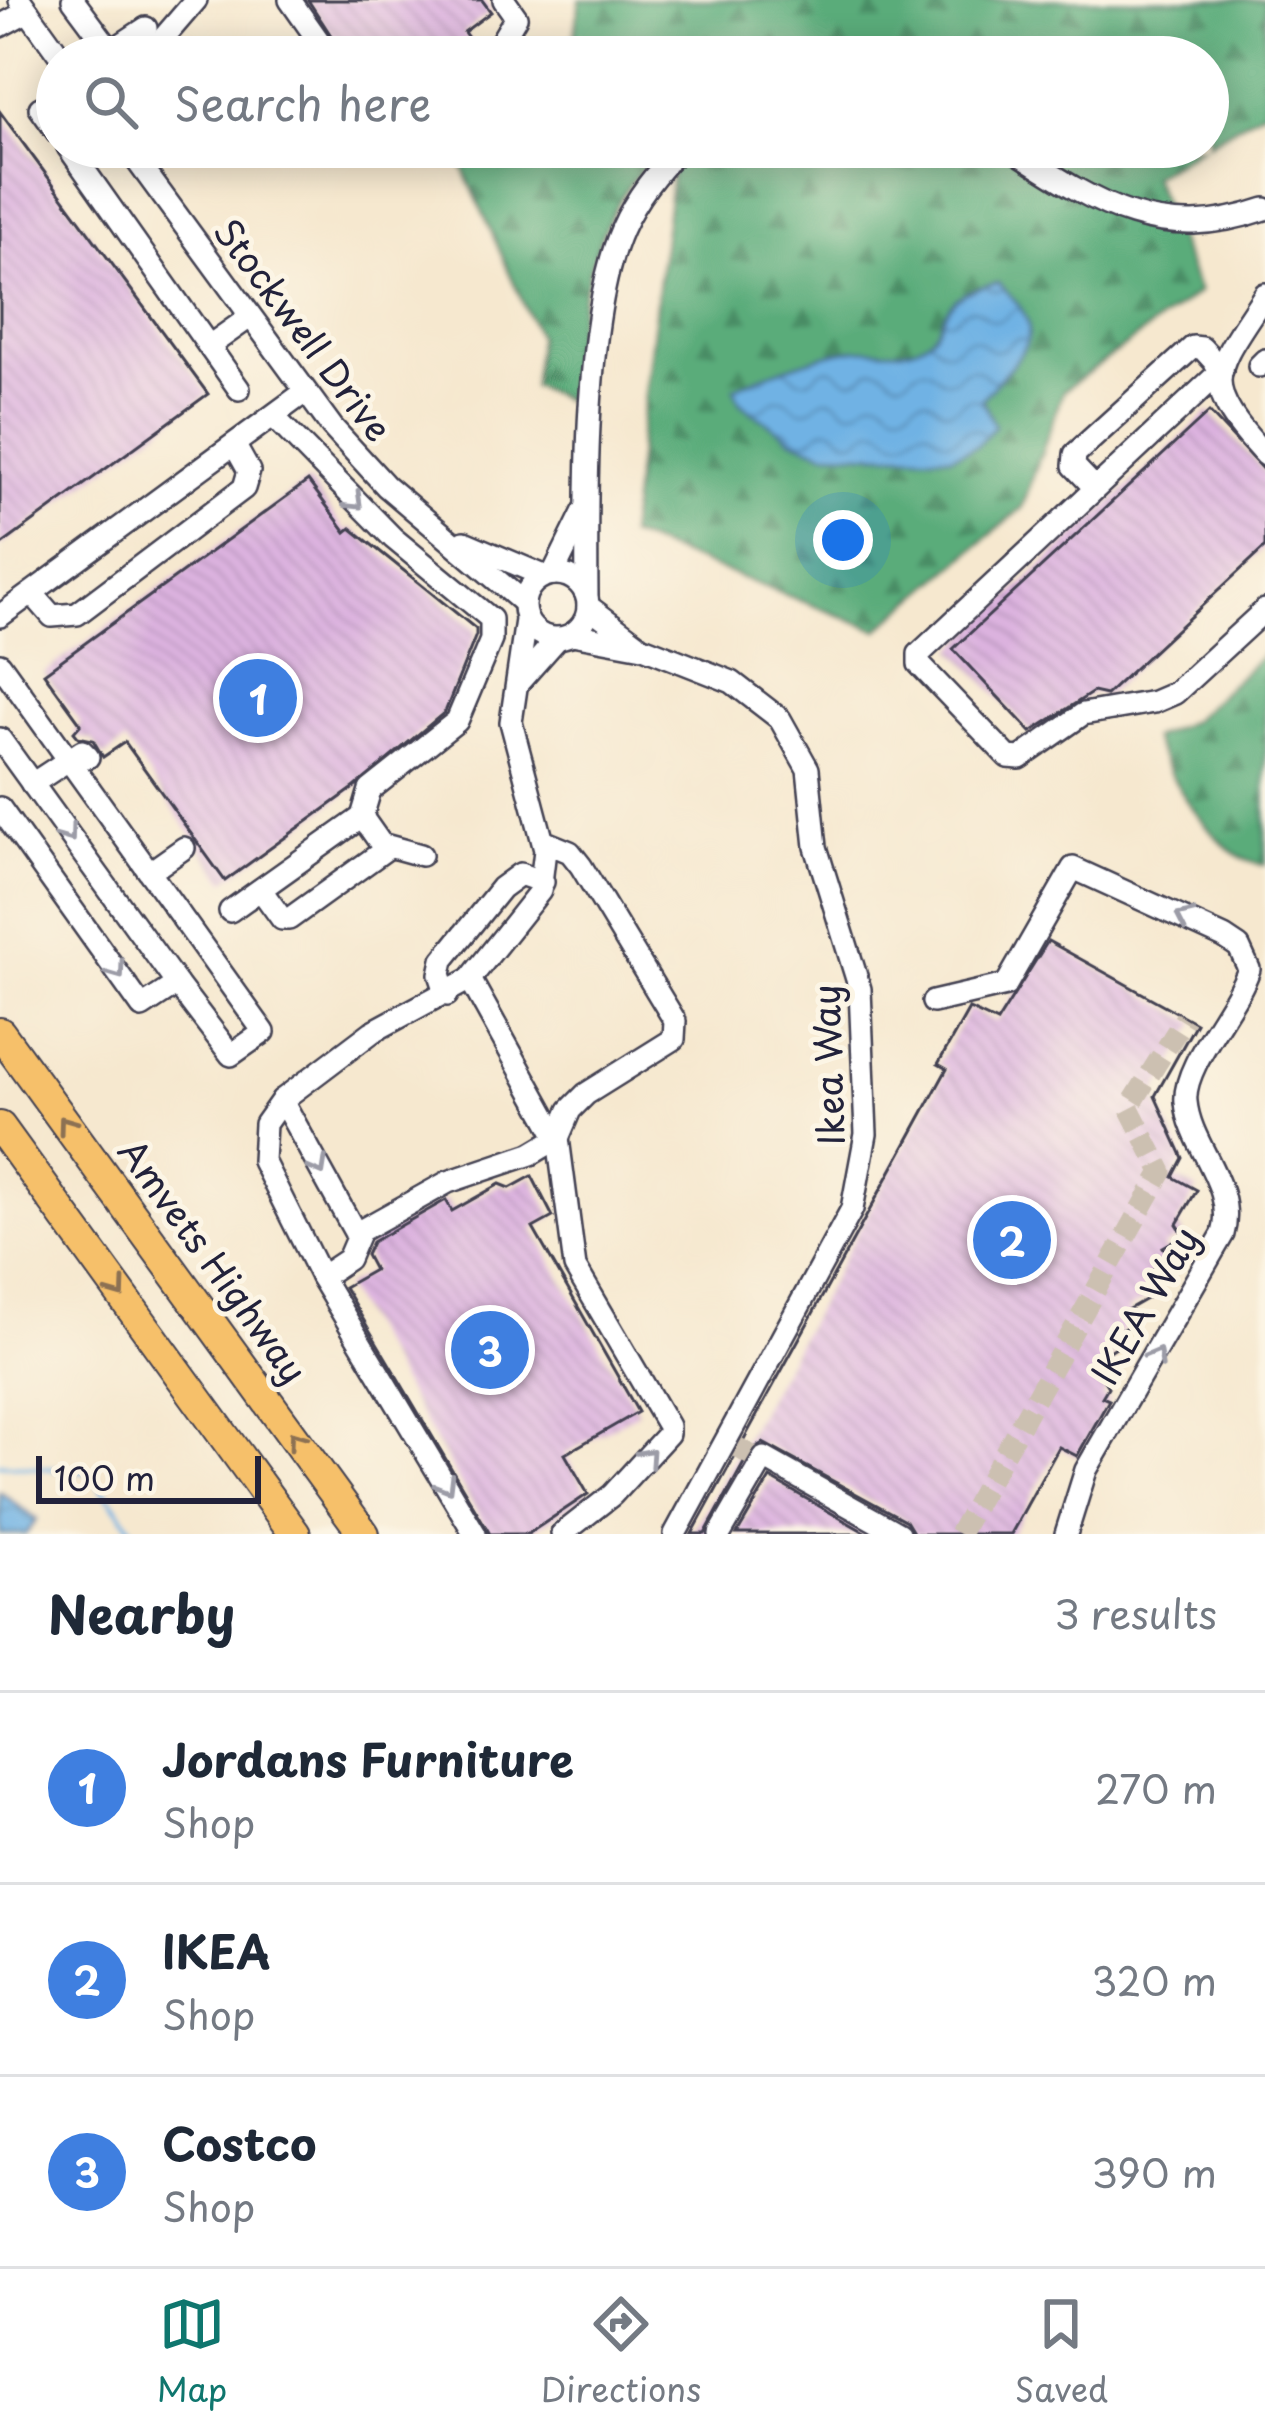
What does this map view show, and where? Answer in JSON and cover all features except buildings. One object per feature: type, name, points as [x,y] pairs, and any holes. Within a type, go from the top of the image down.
[{"type":"highway","name":"Amvets Highway","points":[[0,1033],[364,1534]]},
{"type":"highway","points":[[0,1127],[295,1534]]},
{"type":"street","points":[[73,0],[99,36]]},
{"type":"street","points":[[165,36],[196,0]]},
{"type":"street","points":[[290,0],[315,36]]},
{"type":"street","points":[[0,26],[24,5],[46,36]]},
{"type":"street","points":[[502,36],[517,6]]},
{"type":"street","points":[[133,36],[146,28]]},
{"type":"street","points":[[88,168],[239,388]]},
{"type":"street","name":"Stockwell Drive","points":[[142,168],[304,392],[366,466],[525,611]]},
{"type":"street","points":[[516,685],[585,619],[586,505],[600,319],[610,262],[631,209],[664,168]]},
{"type":"street","points":[[1041,168],[1084,196],[1147,220],[1221,222],[1265,208]]},
{"type":"street","points":[[1263,301],[1231,343],[1222,370],[1222,404],[1265,455]]},
{"type":"street","points":[[209,346],[250,317]]},
{"type":"street","points":[[1095,488],[1074,466],[1075,454],[1193,347],[1202,348],[1222,370]]},
{"type":"street","points":[[1222,370],[919,654],[919,664],[1007,757],[1020,758],[1083,714],[1154,703],[1174,693],[1265,610]]},
{"type":"street","points":[[0,616],[304,392]]},
{"type":"street","points":[[230,911],[362,817],[370,790],[457,721],[491,640],[491,619],[393,538],[274,417]]},
{"type":"street","points":[[32,593],[52,616],[77,614],[244,488],[249,471],[235,446]]},
{"type":"street","points":[[475,1534],[321,1276],[268,1176],[263,1132],[281,1100],[390,1021],[470,979],[523,919],[543,881],[543,841],[515,751],[516,685],[528,590],[549,575],[586,505]]},
{"type":"street","name":"Stockwell Drive","points":[[447,535],[549,575]]},
{"type":"street","points":[[549,575],[574,580],[587,601]]},
{"type":"street","name":"Ikea Way","points":[[587,601],[643,647]]},
{"type":"street","points":[[525,611],[538,634],[564,637]]},
{"type":"street","name":"Ikea Way","points":[[564,637],[643,647],[745,689],[766,704],[791,734],[808,769],[816,847],[860,989],[867,1109],[858,1190],[846,1223],[731,1443],[675,1534]]},
{"type":"street","points":[[0,664],[78,757],[150,872],[263,1032],[228,1054],[0,739]]},
{"type":"street","points":[[32,784],[78,757]]},
{"type":"street","points":[[0,808],[145,1008],[177,985]]},
{"type":"street","points":[[362,817],[381,844],[422,854]]},
{"type":"street","points":[[321,1276],[348,1259],[356,1234],[448,1182],[531,1154],[558,1138],[570,1110],[586,1094],[662,1051],[676,1029],[581,866],[570,852],[543,841]]},
{"type":"street","points":[[260,890],[282,919],[289,920],[389,847]]},
{"type":"street","points":[[150,872],[184,848]]},
{"type":"street","name":"IKEA Way","points":[[933,1002],[1006,985],[1073,868],[1224,937],[1239,947],[1249,969],[1195,1070],[1186,1100],[1225,1202],[1223,1234],[1086,1470],[1066,1534]]},
{"type":"street","points":[[447,995],[440,974],[442,960],[501,887],[520,874],[543,881]]},
{"type":"street","points":[[79,917],[111,893]]},
{"type":"street","points":[[470,979],[558,1138],[575,1267],[669,1431],[612,1495],[562,1534]]},
{"type":"street","points":[[281,1100],[356,1234]]},
{"type":"street","points":[[720,1534],[764,1458],[899,1534]]},
{"type":"green space","points":[[580,0],[1265,0],[1265,109],[1229,130],[1229,36],[574,36]]},
{"type":"green space","points":[[463,168],[644,168],[619,201],[592,263],[567,400],[533,386],[538,337]]},
{"type":"green space","points":[[672,168],[1166,168],[1152,176],[1199,292],[1063,391],[1022,508],[878,630],[628,535]]},
{"type":"green space","points":[[1265,653],[1265,865],[1248,861],[1214,834],[1170,774],[1152,738],[1191,721]]},
{"type":"water","points":[[998,283],[1016,301],[1029,330],[1019,355],[982,399],[995,426],[977,446],[951,456],[824,452],[793,440],[740,403],[734,388],[808,360],[849,350],[915,347],[935,332],[960,296]]},
{"type":"water","points":[[0,1492],[37,1520],[26,1534],[0,1534]]},
{"type":"waterway","points":[[0,1464],[90,1472],[136,1534]]},
{"type":"tunnel","points":[[959,1534],[1162,1172],[1129,1108],[1185,1018]]},
{"type":"tunnel","points":[[735,1446],[773,1468]]},
{"type":"place","name":"Jordans Furniture","points":[[258,698]]},
{"type":"place","name":"IKEA","points":[[1012,1240]]},
{"type":"place","name":"Costco","points":[[490,1350]]}]
